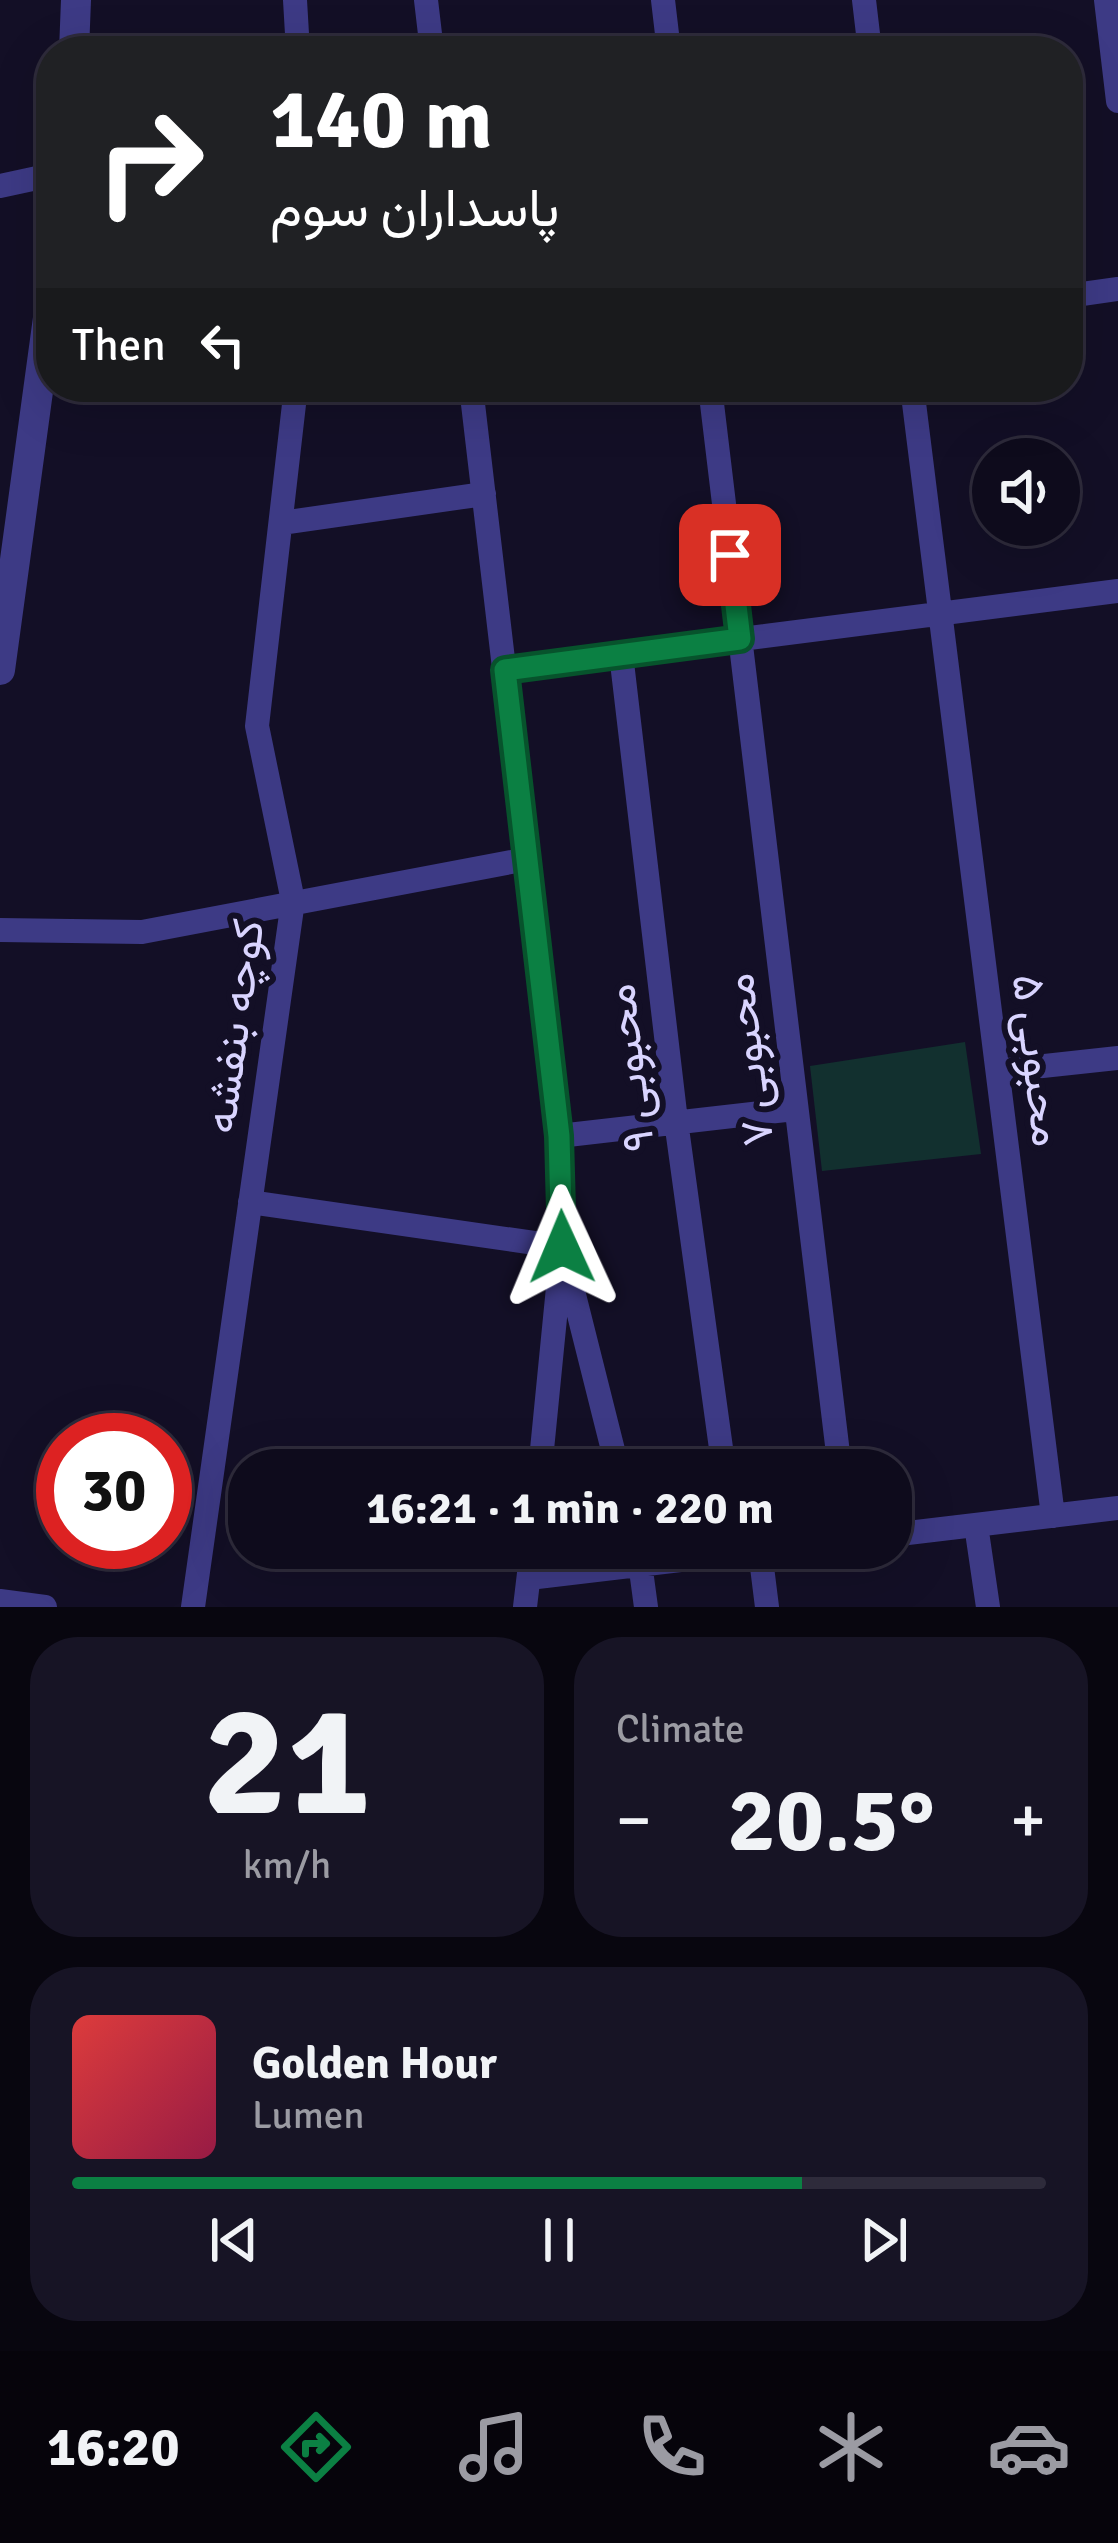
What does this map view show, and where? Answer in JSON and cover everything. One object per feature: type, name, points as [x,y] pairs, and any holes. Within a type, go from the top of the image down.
[{"type":"street","points":[[75,36],[76,0]]},
{"type":"street","points":[[295,0],[297,36]]},
{"type":"street","points":[[426,0],[430,36]]},
{"type":"street","points":[[663,0],[667,36]]},
{"type":"street","points":[[864,0],[868,36]]},
{"type":"street","points":[[1106,0],[1118,101]]},
{"type":"street","points":[[0,186],[36,178]]},
{"type":"street","points":[[1083,294],[1118,289]]},
{"type":"street","points":[[0,670],[36,398]]},
{"type":"street","name":"کوچه بنفشه","points":[[193,1607],[293,901],[257,726],[294,402]]},
{"type":"street","points":[[473,402],[559,1136],[562,1247],[542,1449]]},
{"type":"street","name":"محبوبی ۷","points":[[712,402],[837,1449]]},
{"type":"street","name":"محبوبی ۵","points":[[914,402],[1053,1516]]},
{"type":"street","points":[[281,523],[484,494]]},
{"type":"street","points":[[505,670],[1118,591]]},
{"type":"street","name":"محبوبی ۹","points":[[621,655],[676,1121],[721,1449]]},
{"type":"street","points":[[0,930],[142,932],[527,859]]},
{"type":"street","points":[[998,1071],[1118,1058]]},
{"type":"street","points":[[559,1136],[795,1109]]},
{"type":"street","points":[[250,1202],[562,1247]]},
{"type":"street","points":[[562,1247],[613,1449]]},
{"type":"street","points":[[912,1533],[1118,1508]]},
{"type":"street","points":[[976,1525],[988,1607]]},
{"type":"street","points":[[525,1607],[530,1569]]},
{"type":"street","points":[[529,1578],[574,1569]]},
{"type":"street","points":[[642,1569],[646,1607]]},
{"type":"street","points":[[758,1569],[767,1607]]},
{"type":"street","points":[[0,1601],[45,1607]]},
{"type":"green space","points":[[965,1042],[981,1154],[822,1171],[810,1066]]},
{"type":"route","points":[[562,1247],[559,1136],[505,670],[740,639],[730,555]]}]
